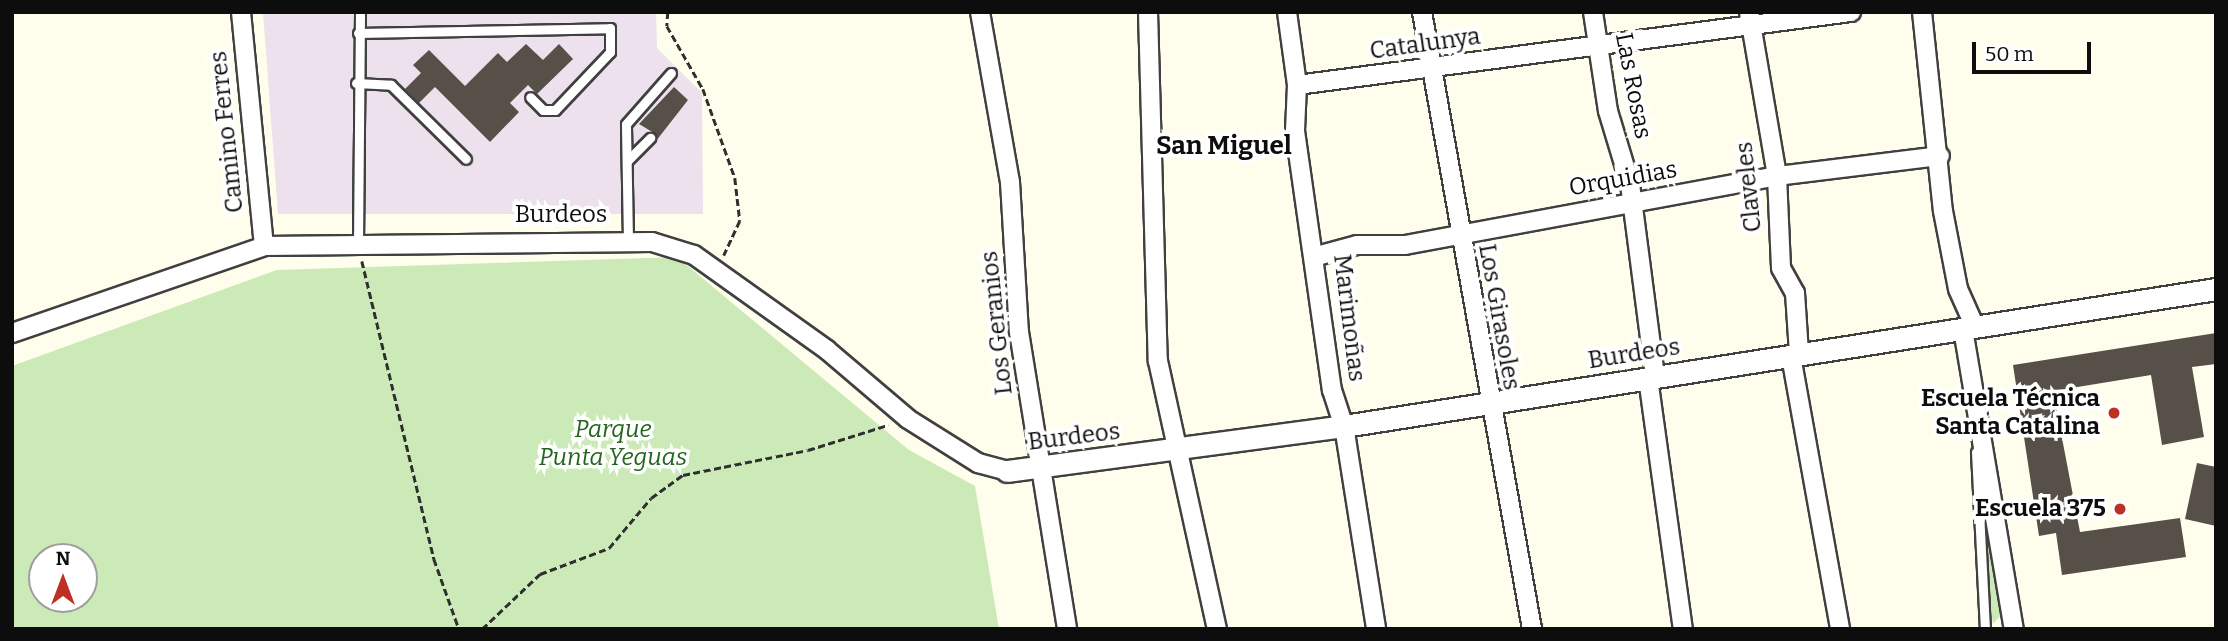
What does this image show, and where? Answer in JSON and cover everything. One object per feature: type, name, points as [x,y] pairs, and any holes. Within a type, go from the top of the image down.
[{"type":"street","name":"Camino Ferres","points":[[240,12],[264,246]]},
{"type":"street","name":"Los Geranios","points":[[980,12],[1010,181],[1019,332],[1067,629]]},
{"type":"street","points":[[1148,12],[1158,361],[1217,629]]},
{"type":"street","name":"Marimoñas","points":[[1287,12],[1297,85],[1295,131],[1317,256],[1332,390],[1344,426],[1376,629]]},
{"type":"street","name":"Los Girasoles","points":[[1422,12],[1460,232],[1475,293],[1489,403],[1532,629]]},
{"type":"street","name":"Las Rosas","points":[[1593,12],[1601,42],[1608,111],[1630,184],[1629,203],[1683,629]]},
{"type":"street","name":"Catalunya","points":[[1297,85],[1432,70],[1749,17],[1851,12]]},
{"type":"street","points":[[1922,12],[1940,156],[1943,211],[1958,289],[1969,328],[1970,371],[2014,629]]},
{"type":"street","name":"Claveles","points":[[1749,17],[1776,176],[1781,268],[1795,293],[1795,355],[1840,629]]},
{"type":"street","name":"Orquidias","points":[[1317,256],[1776,176],[1940,156]]},
{"type":"street","name":"Burdeos","points":[[12,333],[264,246],[628,241],[675,246],[715,270],[827,349],[908,419],[978,463],[1007,471],[1042,470],[1344,426],[2216,289]]},
{"type":"lane","points":[[358,244],[356,83],[360,12]]},
{"type":"lane","points":[[359,33],[610,28],[610,52],[555,110],[542,110],[530,97]]},
{"type":"lane","points":[[628,241],[628,118],[671,73]]},
{"type":"lane","points":[[356,83],[391,85],[466,159]]},
{"type":"lane","points":[[627,161],[650,138]]},
{"type":"lane","points":[[1970,371],[1985,629]]},
{"type":"path","points":[[668,12],[667,26],[703,89],[735,178],[740,221],[715,270]]},
{"type":"path","points":[[358,244],[434,559],[459,629]]},
{"type":"path","points":[[482,629],[540,574],[609,548],[651,498],[683,475],[808,450],[908,419]]},
{"type":"shaded area","points":[[263,12],[656,12],[657,48],[702,93],[703,214],[278,214]]},
{"type":"green space","name":"Parque Punta Yeguas","points":[[677,257],[909,450],[975,486],[999,629],[12,629],[12,366],[277,270]]},
{"type":"green space","points":[[1972,476],[1980,478],[2001,615],[1993,624]]},
{"type":"building","points":[[526,44],[543,60],[559,44],[573,59],[537,94],[528,85],[510,103],[519,112],[490,142],[435,87],[419,103],[405,89],[421,73],[413,65],[429,50],[465,86],[498,53],[507,62]]},
{"type":"building","points":[[674,87],[688,100],[656,141],[654,133],[639,124]]},
{"type":"building","points":[[2216,333],[2216,364],[2192,367],[2204,437],[2162,445],[2151,375],[2053,391],[2080,532],[2180,518],[2186,557],[2062,575],[2056,533],[2039,536],[2013,365]]},
{"type":"building","points":[[2197,463],[2216,467],[2216,526],[2185,519]]},
{"type":"place","name":"Escuela Técnica Santa Catalina","points":[[2114,413]]},
{"type":"place","name":"Escuela 375","points":[[2120,509]]},
{"type":"district","name":"San Miguel","points":[[1224,146]]}]
